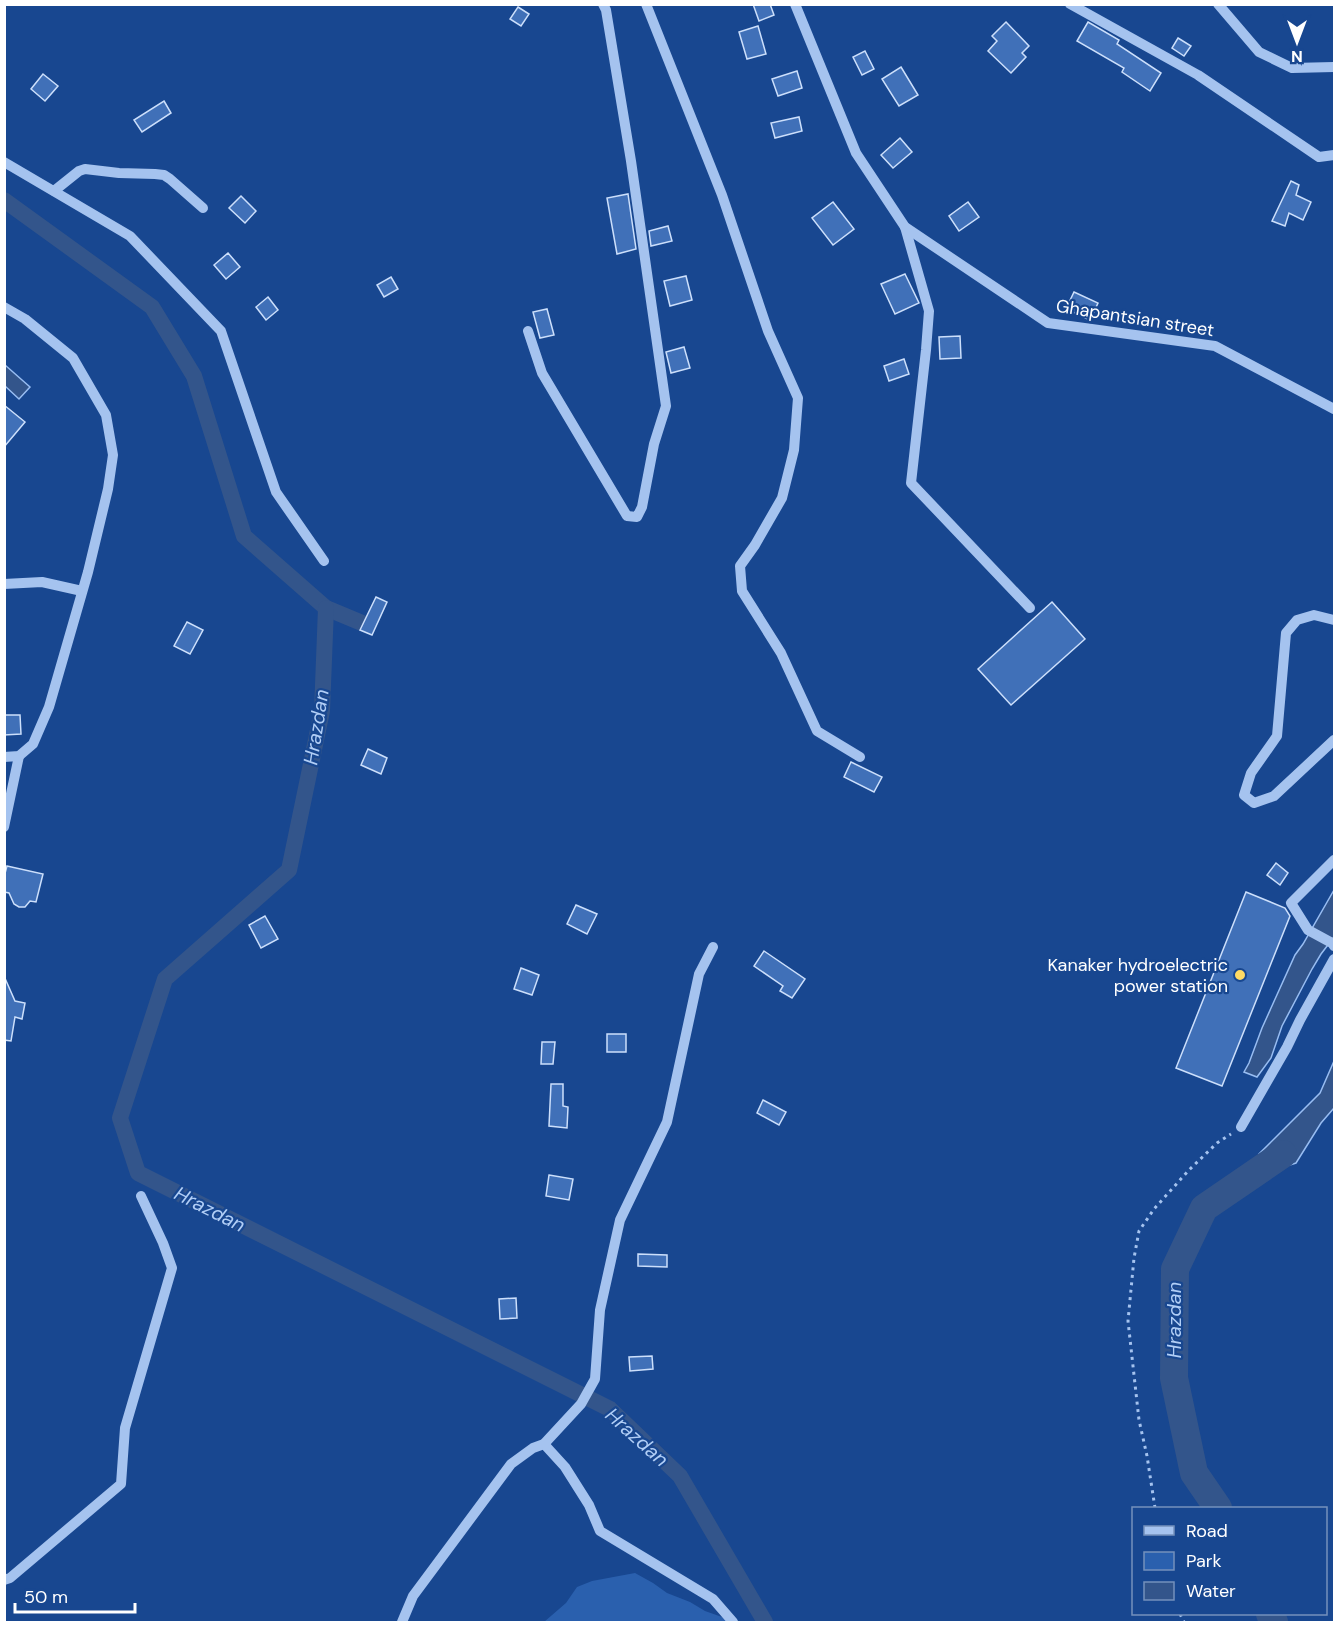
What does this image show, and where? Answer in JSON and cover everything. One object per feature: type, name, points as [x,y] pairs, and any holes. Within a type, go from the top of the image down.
[{"type":"street","points":[[528,331],[542,373],[627,516],[637,518],[642,507],[654,444],[666,406],[629,149],[606,10],[603,4]]},
{"type":"street","points":[[646,4],[722,195],[768,331],[798,398],[794,450],[782,498],[740,566],[742,591],[781,653],[817,731],[860,757]]},
{"type":"street","name":"Ghapantsian street","points":[[795,4],[856,153],[905,227],[1048,323],[1215,346],[1335,409]]},
{"type":"street","points":[[1070,4],[1198,75],[1319,157],[1335,155]]},
{"type":"street","points":[[1218,4],[1258,52],[1292,68],[1335,67]]},
{"type":"street","points":[[4,162],[130,236],[221,331],[276,492],[324,561]]},
{"type":"street","points":[[54,191],[79,171],[85,169],[164,175],[203,208]]},
{"type":"street","points":[[905,227],[929,311],[911,483],[1030,608]]},
{"type":"street","points":[[4,307],[25,319],[73,358],[106,415],[113,455],[108,489],[49,707],[33,744],[19,756],[4,757]]},
{"type":"street","points":[[4,584],[42,582],[82,591]]},
{"type":"street","points":[[1335,620],[1314,615],[1297,620],[1286,633],[1277,736],[1251,773],[1244,795],[1254,803],[1274,796],[1335,740]]},
{"type":"street","points":[[4,827],[19,756]]},
{"type":"street","points":[[1333,944],[1308,930],[1292,903],[1335,860]]},
{"type":"street","points":[[402,1623],[413,1596],[511,1464],[533,1448],[544,1444],[580,1404],[595,1379],[600,1310],[620,1220],[667,1122],[699,974],[713,948]]},
{"type":"street","points":[[1241,1127],[1335,959]]},
{"type":"street","points":[[4,1580],[10,1578],[121,1484],[125,1428],[172,1268],[141,1196]]},
{"type":"street","points":[[544,1444],[565,1467],[589,1505],[600,1531],[713,1599],[733,1623]]},
{"type":"path","points":[[1155,1507],[1139,1420],[1128,1321],[1139,1232],[1154,1209],[1189,1170],[1217,1143],[1241,1127]]},
{"type":"green space","points":[[635,1573],[667,1593],[722,1617],[728,1622],[544,1622],[566,1603],[577,1587],[592,1581]]},
{"type":"water","points":[[5,365],[30,387],[19,399],[5,386]]},
{"type":"water","points":[[1334,890],[1334,937],[1312,969],[1282,1026],[1271,1058],[1257,1077],[1244,1072],[1295,955]]},
{"type":"water","points":[[1334,1061],[1334,1108],[1321,1123],[1296,1163],[1251,1177],[1259,1154],[1320,1093]]},
{"type":"building","points":[[753,4],[770,4],[774,15],[759,21]]},
{"type":"building","points":[[518,7],[529,14],[521,26],[510,19]]},
{"type":"building","points":[[1006,22],[1029,46],[1022,53],[1026,57],[1011,73],[988,51],[997,41],[992,36]]},
{"type":"building","points":[[1088,22],[1119,40],[1117,44],[1161,73],[1150,91],[1122,72],[1124,68],[1077,41]]},
{"type":"building","points":[[758,26],[766,54],[747,59],[739,32]]},
{"type":"building","points":[[1178,38],[1191,46],[1184,56],[1172,48]]},
{"type":"building","points":[[865,51],[874,69],[862,75],[853,57]]},
{"type":"building","points":[[901,67],[918,95],[899,106],[882,79]]},
{"type":"building","points":[[797,71],[802,88],[778,96],[772,79]]},
{"type":"building","points":[[43,74],[58,86],[45,101],[31,89]]},
{"type":"building","points":[[164,101],[171,113],[142,132],[134,120]]},
{"type":"building","points":[[799,117],[802,131],[775,138],[771,123]]},
{"type":"building","points":[[900,138],[912,152],[893,168],[881,155]]},
{"type":"building","points":[[1291,181],[1299,185],[1296,195],[1311,202],[1303,220],[1289,213],[1285,226],[1272,221]]},
{"type":"building","points":[[628,194],[636,249],[617,254],[607,198]]},
{"type":"building","points":[[241,196],[256,211],[245,223],[229,208]]},
{"type":"building","points":[[833,202],[854,229],[833,245],[812,218]]},
{"type":"building","points":[[968,202],[979,217],[959,231],[949,216]]},
{"type":"building","points":[[668,226],[672,241],[651,246],[649,231]]},
{"type":"building","points":[[228,253],[240,267],[226,279],[214,265]]},
{"type":"building","points":[[905,274],[919,303],[895,314],[881,284]]},
{"type":"building","points":[[686,276],[692,300],[670,306],[664,281]]},
{"type":"building","points":[[391,277],[398,289],[384,297],[377,285]]},
{"type":"building","points":[[1074,292],[1098,303],[1090,320],[1066,309]]},
{"type":"building","points":[[268,297],[278,310],[266,320],[256,307]]},
{"type":"building","points":[[547,309],[554,335],[540,338],[533,312]]},
{"type":"building","points":[[960,336],[961,358],[940,359],[939,337]]},
{"type":"building","points":[[684,347],[690,368],[671,373],[666,352]]},
{"type":"building","points":[[904,359],[909,374],[889,381],[884,366]]},
{"type":"building","points":[[4,405],[25,422],[4,447]]},
{"type":"building","points":[[376,597],[387,602],[372,635],[360,630]]},
{"type":"building","points":[[1052,602],[1085,639],[1011,705],[978,669]]},
{"type":"building","points":[[187,622],[203,630],[190,654],[174,646]]},
{"type":"building","points":[[4,715],[20,715],[21,734],[4,735]]},
{"type":"building","points":[[368,749],[387,758],[381,774],[361,765]]},
{"type":"building","points":[[851,762],[882,777],[874,792],[844,777]]},
{"type":"building","points":[[1276,863],[1288,873],[1280,885],[1267,875]]},
{"type":"building","points":[[7,866],[43,874],[36,902],[30,901],[25,907],[19,907],[14,904],[9,893],[4,892]]},
{"type":"building","name":"Kanaker hydroelectric power station","points":[[1246,892],[1285,908],[1290,916],[1222,1086],[1176,1068]]},
{"type":"building","points":[[576,905],[597,914],[587,934],[567,924]]},
{"type":"building","points":[[265,916],[278,939],[261,948],[249,925]]},
{"type":"building","points":[[764,951],[805,979],[792,998],[780,991],[783,986],[754,966]]},
{"type":"building","points":[[521,968],[539,975],[532,995],[514,989]]},
{"type":"building","points":[[4,976],[15,1001],[25,1003],[22,1019],[15,1017],[11,1041],[4,1040]]},
{"type":"building","points":[[607,1034],[626,1034],[626,1052],[607,1052]]},
{"type":"building","points":[[542,1042],[555,1042],[553,1064],[541,1064]]},
{"type":"building","points":[[551,1084],[563,1084],[563,1106],[568,1107],[567,1128],[549,1126]]},
{"type":"building","points":[[763,1100],[786,1112],[779,1125],[757,1113]]},
{"type":"building","points":[[549,1175],[573,1179],[569,1200],[546,1196]]},
{"type":"building","points":[[638,1254],[667,1255],[667,1267],[638,1266]]},
{"type":"building","points":[[516,1298],[517,1318],[500,1319],[499,1299]]},
{"type":"building","points":[[652,1356],[653,1369],[630,1371],[629,1357]]},
{"type":"waterway","points":[[4,200],[152,307],[194,376],[244,536],[326,608],[362,623]]},
{"type":"waterway","name":"Hrazdan","points":[[326,608],[322,711],[289,870],[165,979],[120,1118],[138,1173],[610,1409],[680,1476],[765,1622]]},
{"type":"waterway","name":"Hrazdan","points":[[1217,1507],[1194,1473],[1174,1378],[1175,1269],[1204,1208],[1283,1154]]},
{"type":"waterway","name":"Hrazdan","points":[[1270,1615],[1274,1622]]},
{"type":"place","name":"Kanaker hydroelectric power station","points":[[1240,975]]}]
